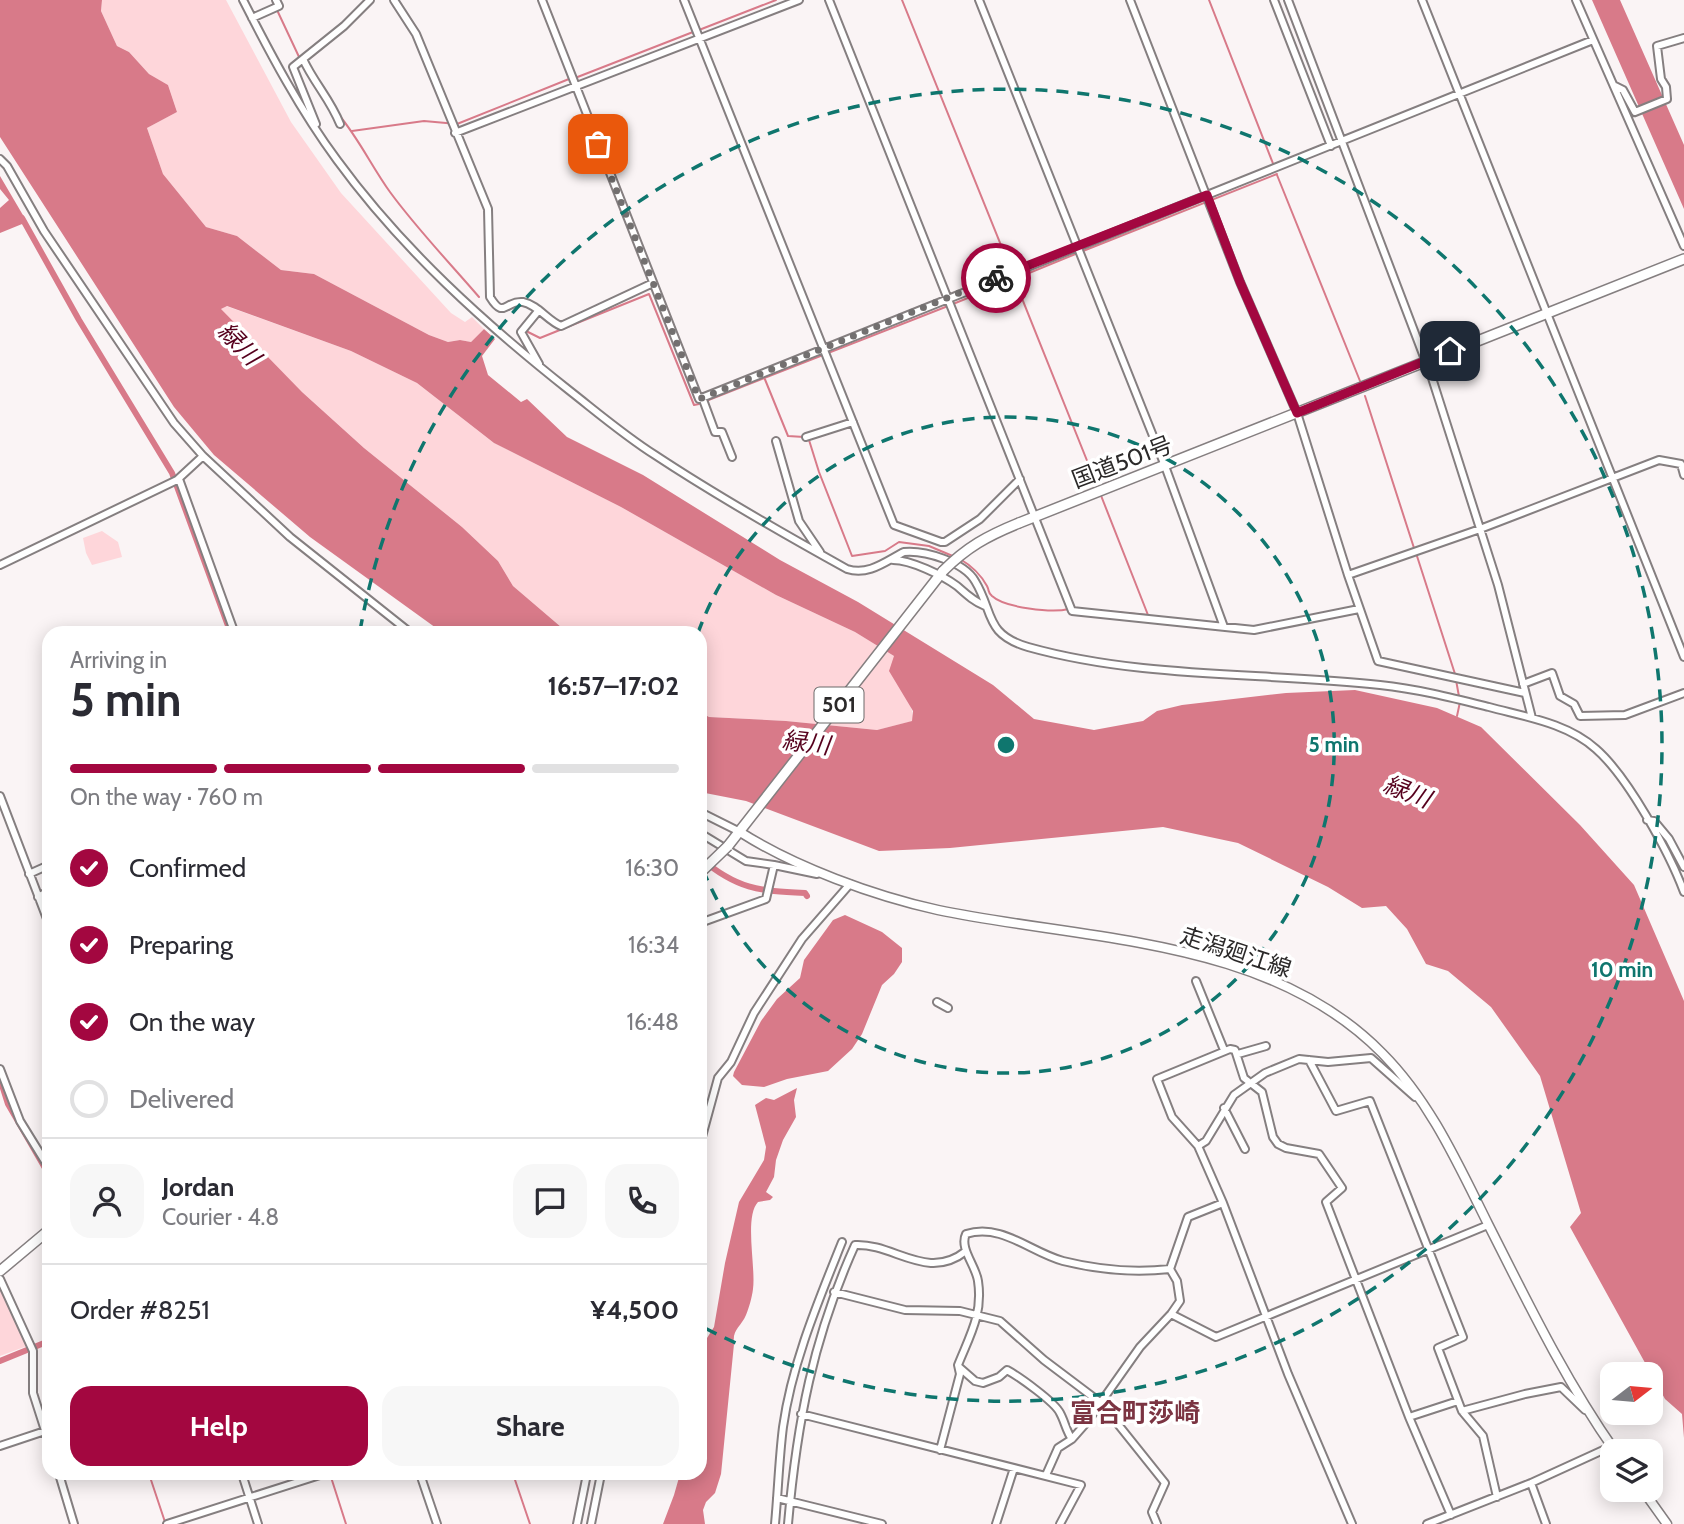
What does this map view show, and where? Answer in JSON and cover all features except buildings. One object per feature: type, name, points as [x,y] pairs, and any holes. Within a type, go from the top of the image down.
[{"type":"highway","name":"国道501号","points":[[707,866],[741,830],[940,576],[968,548],[984,538],[1684,258]]},
{"type":"highway","points":[[0,1271],[42,1236]]},
{"type":"main road","name":"走潟廻江線","points":[[741,830],[760,845],[850,884],[939,910],[1185,953],[1259,975],[1303,995],[1354,1027],[1397,1070],[1422,1103],[1449,1147],[1547,1340],[1607,1439]]},
{"type":"main road","points":[[1651,1502],[1667,1524]]},
{"type":"street","points":[[243,0],[285,79],[322,139],[397,234],[439,277],[542,369],[654,455],[821,554],[857,572],[893,560],[904,552],[939,556],[965,570],[974,579],[991,622],[1005,636],[1023,645],[1059,655],[1158,669],[1381,685],[1454,697],[1532,718],[1574,734],[1596,748],[1620,775],[1668,856],[1684,892]]},
{"type":"street","points":[[252,18],[279,6],[276,0]]},
{"type":"street","points":[[322,139],[293,67],[344,26],[370,0]]},
{"type":"street","points":[[394,0],[416,34],[488,209],[490,297],[500,309],[524,302],[561,326],[653,283]]},
{"type":"street","points":[[542,0],[699,399],[1593,40]]},
{"type":"street","points":[[684,0],[894,525],[941,542],[980,519],[1020,479]]},
{"type":"street","points":[[455,133],[799,0]]},
{"type":"street","points":[[829,0],[1072,611],[1254,630],[1359,608]]},
{"type":"street","points":[[979,0],[1165,466],[1224,627]]},
{"type":"street","points":[[1130,0],[1240,282],[1297,413],[1378,662],[1525,693]]},
{"type":"street","points":[[1274,0],[1331,146]]},
{"type":"street","points":[[1289,0],[1426,361],[1498,585],[1532,718]]},
{"type":"street","points":[[1422,0],[1684,657]]},
{"type":"street","points":[[1576,0],[1684,246]]},
{"type":"street","points":[[1615,86],[1623,90],[1635,112],[1667,99],[1666,87],[1661,79],[1657,46],[1684,38]]},
{"type":"street","points":[[303,59],[310,75],[332,104],[340,124]]},
{"type":"street","points":[[0,159],[7,166],[44,231],[174,423],[203,456],[290,537],[402,626]]},
{"type":"street","points":[[539,310],[521,332],[542,369]]},
{"type":"street","points":[[702,397],[715,432],[722,432],[732,457]]},
{"type":"street","points":[[806,437],[853,422]]},
{"type":"street","points":[[776,441],[799,521],[821,554]]},
{"type":"street","points":[[0,565],[176,481],[203,456]]},
{"type":"street","points":[[1348,575],[1480,529],[1660,460],[1681,464],[1684,475]]},
{"type":"street","points":[[176,481],[232,626]]},
{"type":"street","points":[[893,560],[902,560],[940,576],[975,602],[985,606]]},
{"type":"street","points":[[1523,684],[1552,673],[1560,696],[1574,704],[1580,716],[1625,715],[1684,693]]},
{"type":"street","points":[[0,796],[42,907]]},
{"type":"street","points":[[707,815],[741,830]]},
{"type":"street","points":[[0,824],[10,820]]},
{"type":"street","points":[[1647,820],[1654,821],[1669,839],[1684,867]]},
{"type":"street","points":[[707,837],[746,860],[834,877]]},
{"type":"street","points":[[707,920],[766,899],[774,865]]},
{"type":"street","points":[[29,874],[42,868]]},
{"type":"street","points":[[707,1118],[718,1078],[731,1062],[754,1013],[802,939],[850,884]]},
{"type":"street","points":[[38,897],[42,895]]},
{"type":"street","points":[[1196,981],[1224,1051]]},
{"type":"street","points":[[937,1002],[948,1008]]},
{"type":"street","points":[[1238,1054],[1266,1046]]},
{"type":"street","points":[[1352,1524],[1266,1317],[1223,1203],[1198,1146],[1172,1117],[1157,1079],[1224,1051],[1235,1050],[1244,1078],[1262,1092],[1273,1137],[1278,1144],[1318,1154],[1342,1188],[1326,1202],[1409,1417],[1451,1515]]},
{"type":"street","points":[[1198,1146],[1206,1141],[1234,1095],[1287,1062],[1299,1059],[1328,1062],[1371,1058],[1422,1103]]},
{"type":"street","points":[[1308,1060],[1336,1111],[1370,1101],[1463,1338],[1438,1348],[1462,1411],[1483,1436],[1497,1497]]},
{"type":"street","points":[[0,1069],[20,1121],[42,1157]]},
{"type":"street","points":[[1224,1108],[1245,1149]]},
{"type":"street","points":[[1046,1475],[1058,1448],[1072,1439],[1140,1347],[1180,1301],[1177,1281],[1170,1269],[1188,1217],[1223,1203]]},
{"type":"street","points":[[1171,1314],[1216,1336],[1488,1225]]},
{"type":"street","points":[[940,1450],[960,1374],[958,1365],[978,1317],[978,1275],[966,1251],[966,1234],[988,1231],[1002,1234],[1059,1260],[1087,1267],[1136,1272],[1170,1269]]},
{"type":"street","points":[[775,1524],[783,1426],[814,1312],[842,1242]]},
{"type":"street","points":[[788,1524],[801,1415],[819,1336],[834,1292],[855,1245],[877,1247],[922,1264],[957,1258],[966,1251]]},
{"type":"street","points":[[0,1279],[32,1349],[33,1393],[42,1422]]},
{"type":"street","points":[[834,1292],[905,1310],[960,1311],[1000,1321],[1044,1360],[1101,1402],[1165,1483],[1152,1512],[1157,1524]]},
{"type":"street","points":[[958,1365],[975,1381],[983,1383],[999,1377],[1007,1370],[1015,1374],[1059,1410],[1066,1431],[1072,1439]]},
{"type":"street","points":[[1462,1411],[1561,1387],[1593,1418]]},
{"type":"street","points":[[1409,1417],[1458,1401]]},
{"type":"street","points":[[801,1415],[1081,1485],[1060,1524]]},
{"type":"street","points":[[0,1446],[42,1432]]},
{"type":"street","points":[[1427,1524],[1600,1454]]},
{"type":"street","points":[[996,1524],[1014,1468]]},
{"type":"street","points":[[61,1480],[74,1524]]},
{"type":"street","points":[[244,1480],[258,1524]]},
{"type":"street","points":[[169,1523],[304,1480]]},
{"type":"street","points":[[422,1480],[437,1524]]},
{"type":"street","points":[[577,1524],[586,1480]]},
{"type":"street","points":[[591,1524],[600,1480]]},
{"type":"street","points":[[1531,1483],[1546,1524]]},
{"type":"street","points":[[777,1497],[882,1524]]},
{"type":"shaded area","points":[[102,0],[226,0],[291,122],[341,193],[451,313],[465,322],[472,317],[484,329],[471,342],[448,342],[429,335],[314,274],[281,270],[237,236],[206,227],[163,174],[147,128],[177,112],[168,85],[149,74],[129,52],[117,46],[101,11]]},
{"type":"shaded area","points":[[226,306],[351,351],[417,383],[494,443],[621,507],[776,595],[855,632],[894,656],[909,698],[913,721],[877,730],[707,716],[707,626],[560,626],[513,586],[498,561],[462,527],[364,448],[302,392],[220,310]]},
{"type":"shaded area","points":[[102,531],[118,542],[122,557],[92,565],[83,538]]},
{"type":"shaded area","points":[[0,1289],[27,1346],[0,1356]]},
{"type":"water","name":"緑川","points":[[0,0],[102,0],[101,11],[117,46],[129,52],[149,74],[168,85],[177,112],[147,128],[163,174],[206,227],[237,236],[281,270],[314,274],[429,335],[448,342],[471,342],[484,329],[495,339],[482,356],[488,375],[521,402],[527,399],[567,437],[643,475],[780,560],[858,602],[993,685],[1034,719],[1094,730],[1143,721],[1157,711],[1182,705],[1286,693],[1355,690],[1437,708],[1481,727],[1580,825],[1634,885],[1684,1001],[1684,1438],[1682,1414],[1663,1395],[1663,1362],[1645,1362],[1570,1227],[1581,1213],[1540,1076],[1491,1007],[1448,971],[1426,964],[1407,929],[1386,906],[1362,908],[1328,887],[1238,843],[1163,827],[950,848],[879,851],[746,801],[707,793],[707,716],[877,730],[912,721],[913,711],[889,671],[894,656],[855,632],[776,595],[621,507],[494,443],[417,383],[351,351],[227,306],[221,309],[302,392],[364,448],[462,527],[498,561],[513,586],[560,626],[433,626],[310,537],[214,455],[174,407],[0,137]]},
{"type":"water","points":[[1592,0],[1620,0],[1684,145],[1684,209]]},
{"type":"water","points":[[0,176],[27,222],[0,233],[0,208],[9,200],[0,189]]},
{"type":"water","points":[[845,915],[882,932],[902,948],[902,962],[882,985],[862,1034],[852,1049],[828,1071],[787,1079],[764,1087],[742,1085],[733,1076],[734,1072],[761,1021],[777,999],[800,978],[804,960],[833,920]]},
{"type":"water","points":[[797,1088],[794,1100],[796,1117],[783,1140],[774,1177],[766,1192],[773,1197],[758,1202],[752,1219],[753,1289],[746,1315],[734,1335],[721,1474],[715,1493],[706,1502],[703,1510],[705,1524],[663,1524],[678,1480],[707,1480],[707,1338],[714,1327],[739,1202],[764,1160],[766,1147],[755,1105],[766,1098],[774,1100]]},
{"type":"waterway","points":[[699,30],[776,0]]},
{"type":"waterway","points":[[902,0],[1011,270]]},
{"type":"waterway","points":[[1209,0],[1274,166]]},
{"type":"waterway","points":[[277,10],[300,59]]},
{"type":"waterway","points":[[575,78],[693,32]]},
{"type":"waterway","points":[[352,131],[424,121],[457,124],[569,79]]},
{"type":"waterway","points":[[339,115],[400,206],[479,297]]},
{"type":"waterway","points":[[1083,251],[1277,174]]},
{"type":"waterway","points":[[1277,175],[1360,381]]},
{"type":"waterway","points":[[22,218],[79,320],[172,473],[228,626]]},
{"type":"waterway","points":[[953,304],[1078,253]]},
{"type":"waterway","points":[[1013,276],[1098,488]]},
{"type":"waterway","points":[[526,331],[540,338],[649,294],[694,405],[699,404]]},
{"type":"waterway","points":[[706,401],[948,306]]},
{"type":"waterway","points":[[764,377],[788,436],[804,437]]},
{"type":"waterway","points":[[1365,396],[1414,548]]},
{"type":"waterway","points":[[809,440],[852,556],[885,551],[899,542],[929,546],[955,557]]},
{"type":"waterway","points":[[1089,610],[1148,615],[1100,493]]},
{"type":"waterway","points":[[1416,553],[1455,674]]},
{"type":"waterway","points":[[960,559],[979,574],[992,596],[998,600],[1029,608],[1069,609]]},
{"type":"waterway","points":[[1456,680],[1460,702],[1457,716]]},
{"type":"waterway","points":[[707,863],[725,876],[749,886],[805,893],[807,896]]},
{"type":"waterway","points":[[0,1079],[8,1104],[42,1163]]},
{"type":"waterway","points":[[0,1361],[42,1344]]},
{"type":"waterway","points":[[151,1480],[165,1522]]},
{"type":"waterway","points":[[332,1480],[346,1524]]},
{"type":"waterway","points":[[515,1480],[530,1524]]},
{"type":"way so far","points":[[598,144],[699,399],[996,278]]},
{"type":"district","name":"富合町莎崎","points":[[1135,1413]]},
{"type":"route","points":[[996,278],[1207,195],[1240,282],[1297,413],[1450,351]]}]
